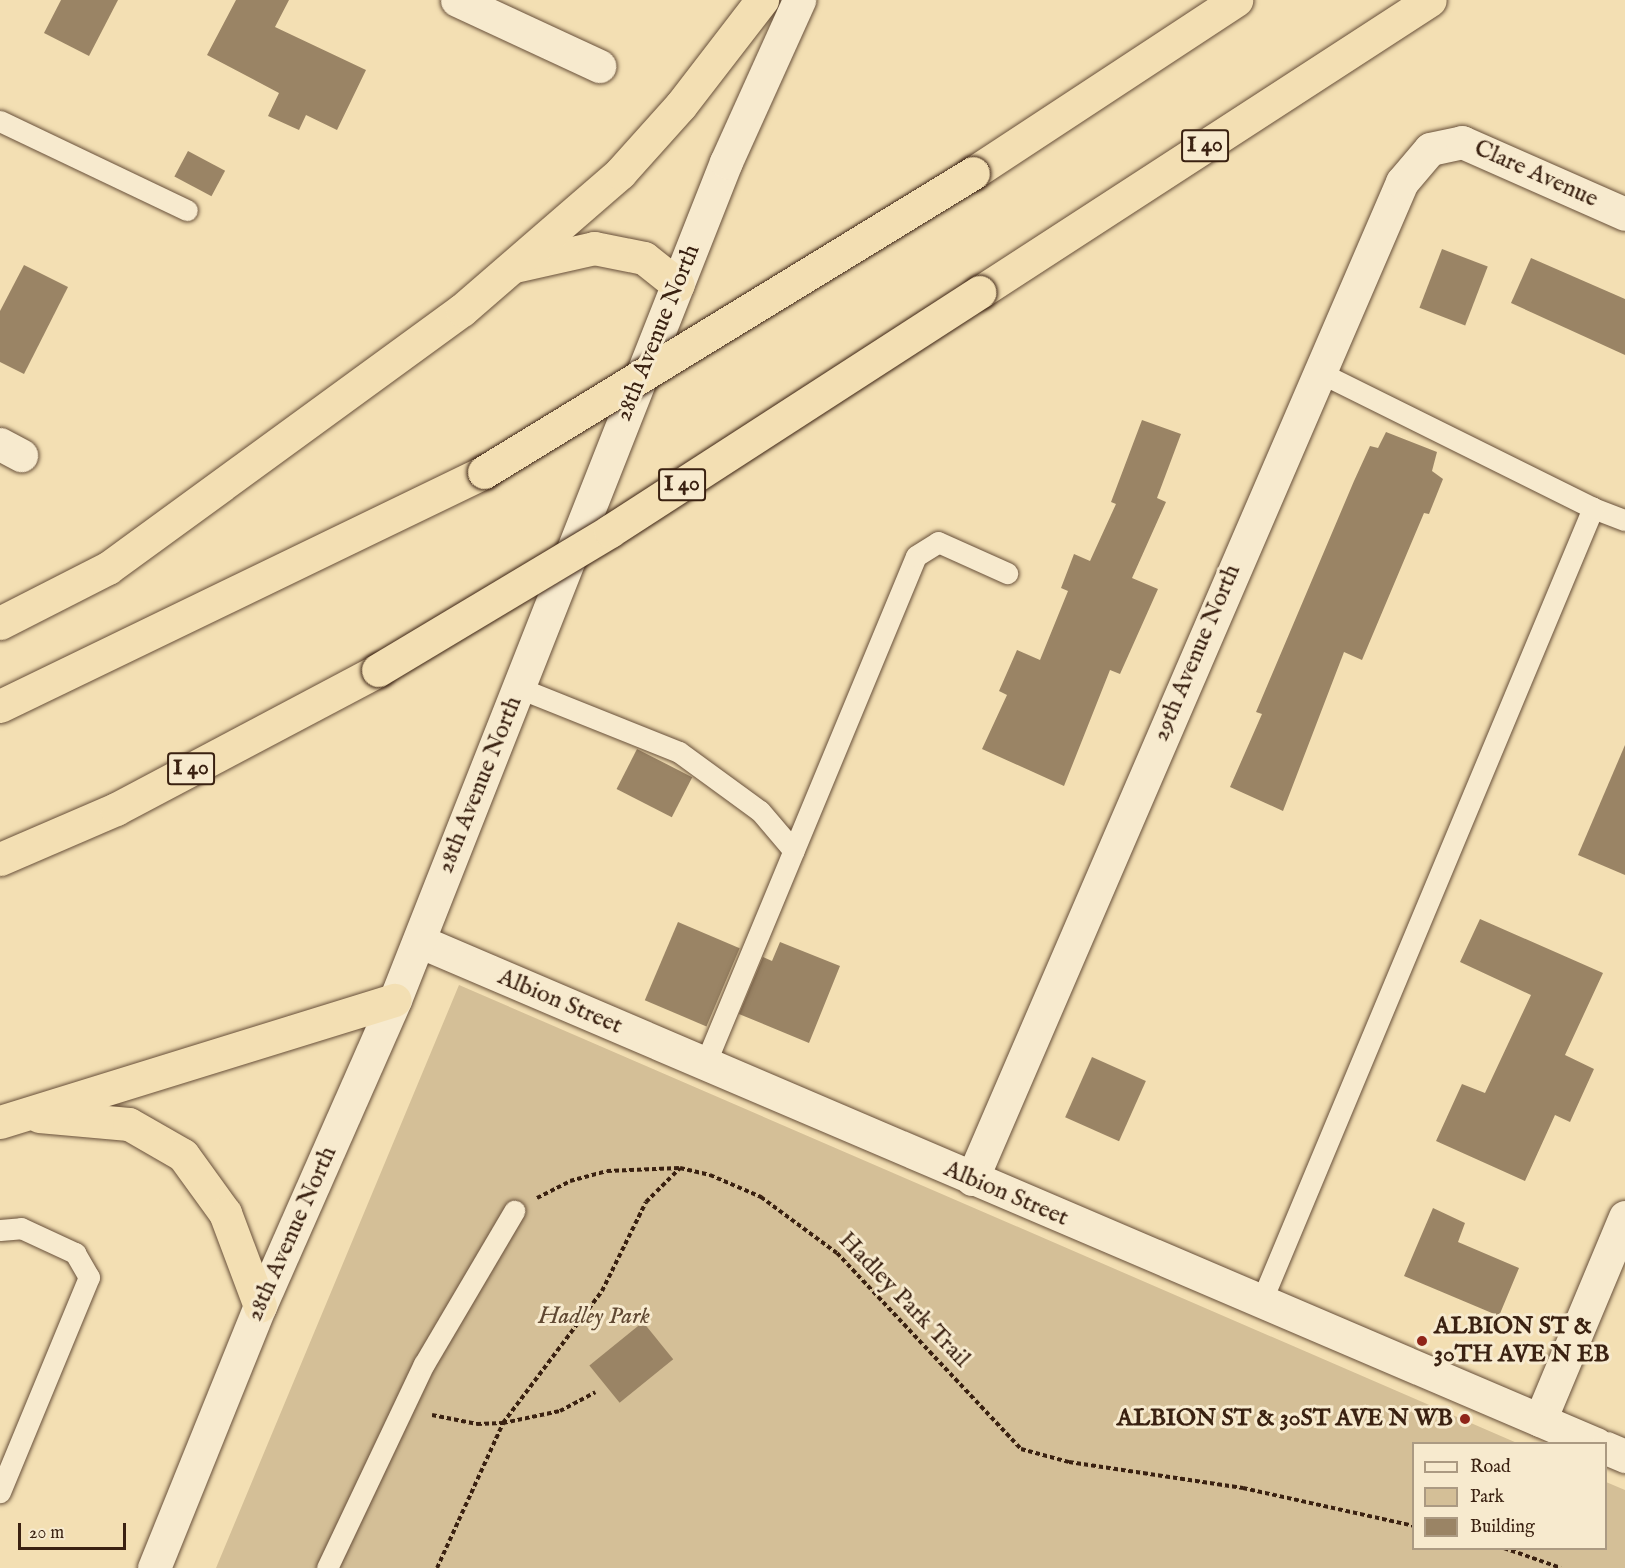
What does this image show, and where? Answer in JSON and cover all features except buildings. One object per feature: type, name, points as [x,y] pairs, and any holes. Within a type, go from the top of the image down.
[{"type":"highway","points":[[0,623],[108,568],[462,310],[620,173],[681,105],[762,0]]},
{"type":"highway","points":[[0,706],[484,472],[973,173],[1236,0]]},
{"type":"highway","name":"I 40","points":[[0,859],[116,809],[378,670],[610,531],[1430,0]]},
{"type":"highway","points":[[512,266],[594,248],[644,258],[678,285]]},
{"type":"highway","points":[[11,1118],[395,1000]]},
{"type":"highway","points":[[11,1118],[129,1124],[183,1155],[225,1213],[260,1306]]},
{"type":"street","points":[[457,0],[496,8],[599,66]]},
{"type":"street","name":"28th Avenue North","points":[[154,1568],[260,1306],[395,1000],[726,162],[799,0]]},
{"type":"street","name":"Clare Avenue","points":[[1444,143],[1477,146],[1625,214]]},
{"type":"street","name":"29th Avenue North","points":[[972,1179],[1317,371],[1402,182],[1420,159],[1444,143]]},
{"type":"street","name":"Albion Street","points":[[418,941],[1594,1442]]},
{"type":"street","points":[[1540,1420],[1625,1217]]},
{"type":"street","points":[[1607,1449],[1625,1456]]},
{"type":"lane","points":[[0,121],[187,210]]},
{"type":"lane","points":[[1317,371],[1593,508],[1625,520]]},
{"type":"lane","points":[[1261,1302],[1593,508]]},
{"type":"lane","points":[[705,1065],[916,556],[938,542],[1007,573]]},
{"type":"lane","points":[[519,688],[679,752],[760,811],[794,851]]},
{"type":"lane","points":[[327,1568],[404,1402],[514,1211]]},
{"type":"lane","points":[[0,1230],[21,1228],[75,1253],[89,1277],[0,1492]]},
{"type":"path","name":"Hadley Park Trail","points":[[514,1211],[570,1180],[624,1168],[680,1168],[710,1174],[761,1197],[837,1253],[1022,1449],[1069,1462],[1243,1488],[1412,1526]]},
{"type":"path","points":[[437,1568],[503,1423],[589,1312],[615,1270],[646,1202],[680,1168]]},
{"type":"path","points":[[404,1402],[449,1420],[503,1423],[560,1411],[595,1392]]},
{"type":"path","points":[[1510,1550],[1562,1568]]},
{"type":"green space","name":"Hadley Park","points":[[459,985],[1515,1442],[1412,1442],[1412,1550],[1607,1550],[1607,1482],[1625,1490],[1625,1568],[216,1568]]},
{"type":"place","name":"ALBION ST & 30TH AVE N EB","points":[[1422,1341]]},
{"type":"place","name":"ALBION ST & 30ST AVE N WB","points":[[1465,1419]]}]
